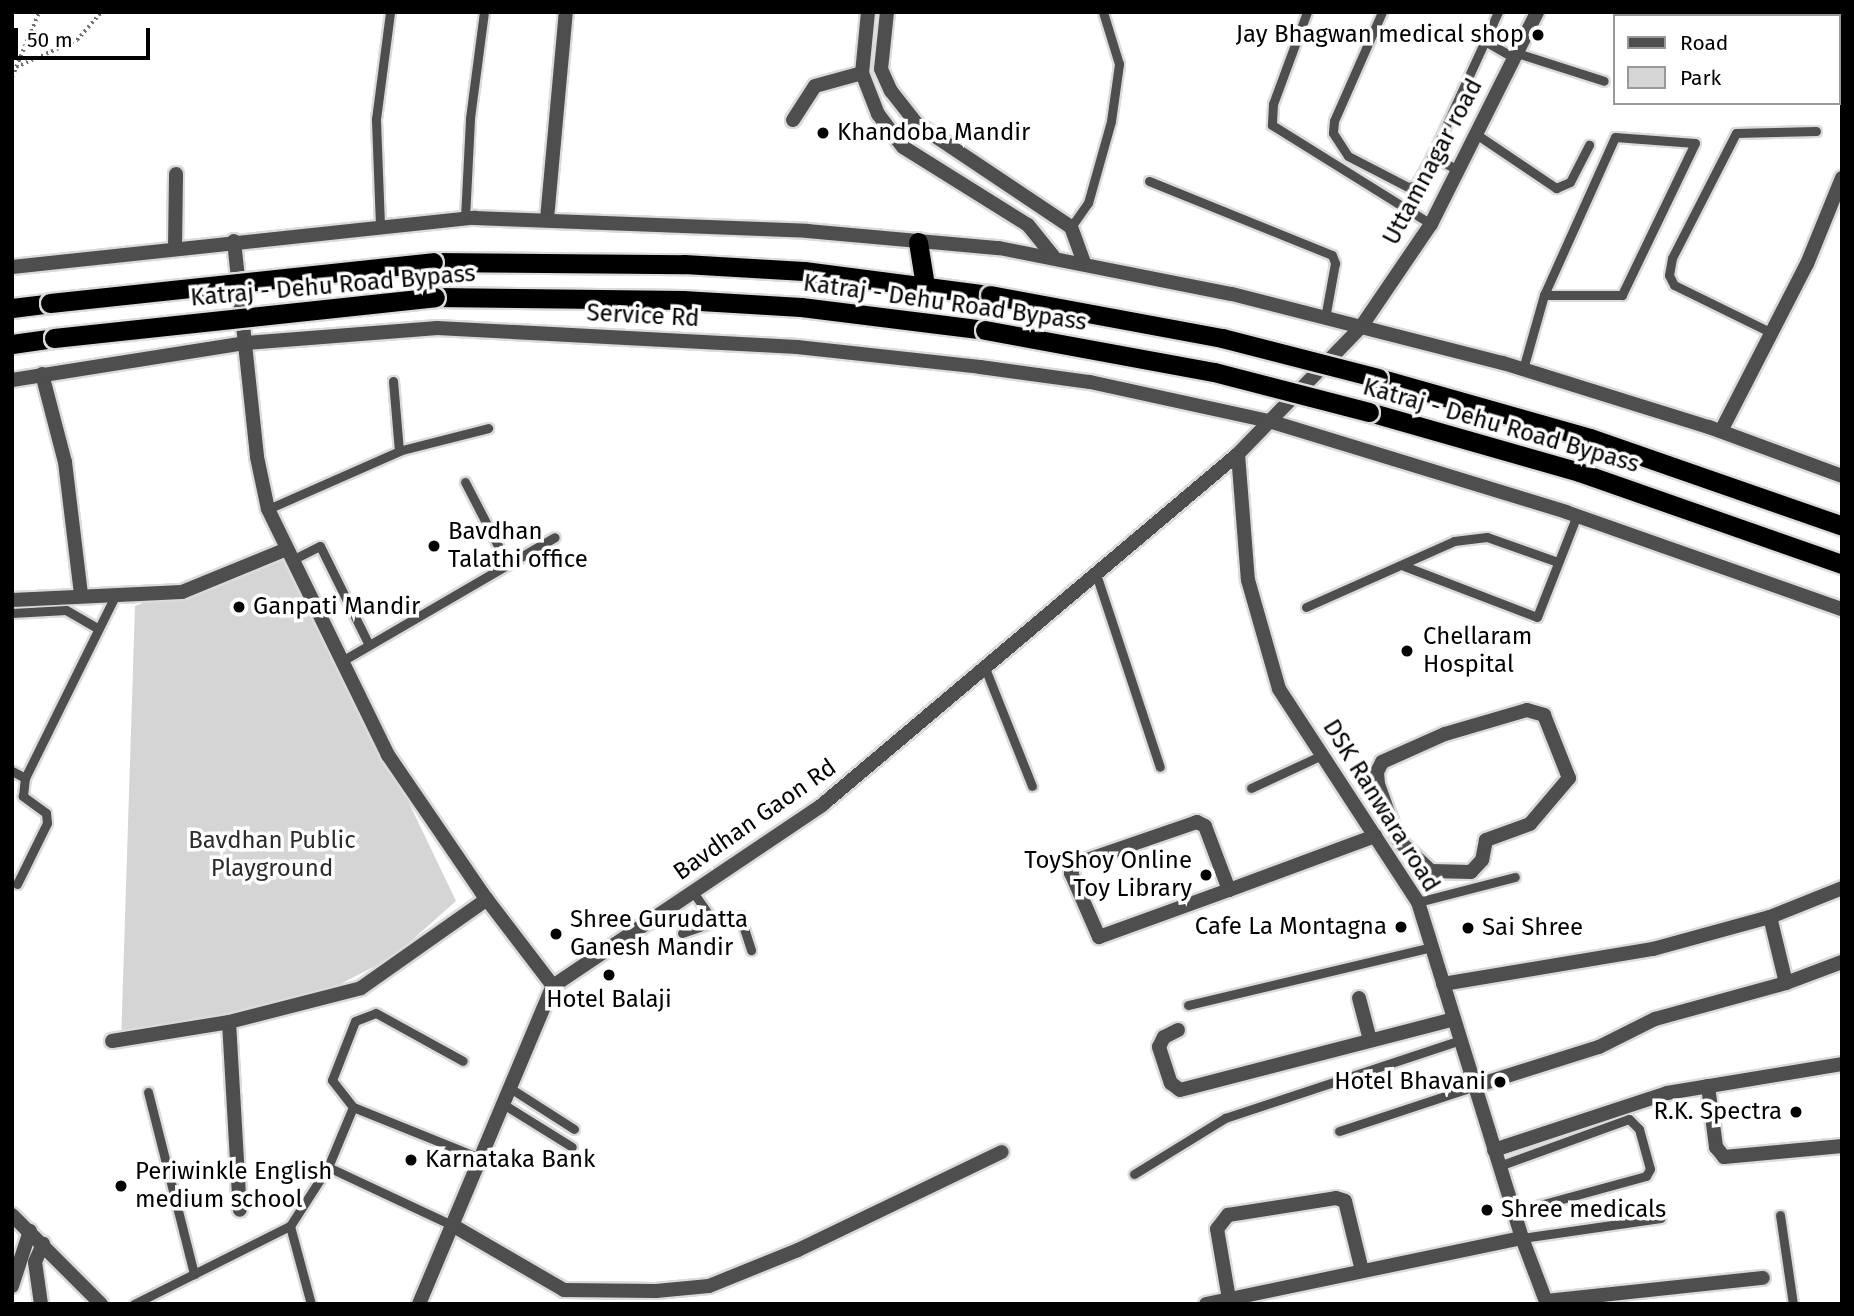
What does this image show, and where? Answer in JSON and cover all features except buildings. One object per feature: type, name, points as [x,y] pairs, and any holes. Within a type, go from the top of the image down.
[{"type":"highway","points":[[918,242],[925,285]]},
{"type":"highway","name":"Katraj - Dehu Road Bypass","points":[[12,308],[433,262],[684,264],[804,271],[925,285],[1222,338],[1378,378],[1578,434],[1842,526]]},
{"type":"highway","name":"Katraj - Dehu Road Bypass","points":[[12,344],[435,297],[788,306],[985,330],[1214,372],[1369,412],[1579,472],[1842,564]]},
{"type":"street","points":[[547,219],[566,12]]},
{"type":"street","points":[[868,12],[862,73],[878,114],[903,147],[1038,233],[1054,256]]},
{"type":"street","points":[[887,12],[881,69],[891,91],[917,124],[1071,228],[1084,262]]},
{"type":"street","name":"Uttamnagar road","points":[[1269,421],[1361,327],[1431,224],[1537,12]]},
{"type":"street","points":[[793,120],[815,86],[862,73]]},
{"type":"street","points":[[175,248],[176,174]]},
{"type":"street","points":[[1721,431],[1807,264],[1842,178]]},
{"type":"street","points":[[12,267],[380,225],[465,218],[547,219],[807,231],[1054,256],[1325,318],[1523,369],[1721,431],[1842,476]]},
{"type":"street","points":[[1038,233],[1071,228]]},
{"type":"street","points":[[234,241],[257,457],[268,509],[388,755],[487,899],[553,986],[419,1304]]},
{"type":"street","name":"Service Rd","points":[[12,380],[246,343],[465,328],[797,347],[1090,382],[1269,421],[1577,515],[1842,609]]},
{"type":"street","points":[[41,374],[65,461],[80,596]]},
{"type":"street","points":[[1238,454],[1269,421]]},
{"type":"street","name":"Bavdhan Gaon Rd","points":[[553,986],[822,805],[1238,454]]},
{"type":"street","name":"DSK Ranwara road","points":[[1238,454],[1248,580],[1279,689],[1418,902],[1522,1238],[1547,1303]]},
{"type":"street","points":[[12,600],[182,592],[290,555]]},
{"type":"street","points":[[1527,710],[1544,715],[1569,778],[1530,824],[1486,840],[1482,860],[1471,872],[1431,872],[1413,854],[1398,840],[1378,784],[1382,762],[1446,734],[1527,710]]},
{"type":"street","points":[[1229,890],[1205,826],[1197,822],[1074,863],[1071,873],[1099,937],[1229,890],[1375,836]]},
{"type":"street","points":[[1393,865],[1413,854]]},
{"type":"street","points":[[1443,984],[1653,949],[1770,917],[1842,888]]},
{"type":"street","points":[[113,1041],[229,1022],[361,988],[487,899]]},
{"type":"street","points":[[1770,917],[1786,983]]},
{"type":"street","points":[[1475,1086],[1599,1047],[1655,1019],[1786,983],[1842,962]]},
{"type":"street","points":[[1359,998],[1370,1040]]},
{"type":"street","points":[[1178,1030],[1164,1037],[1159,1047],[1171,1083],[1180,1090],[1454,1019]]},
{"type":"street","points":[[229,1022],[240,1210]]},
{"type":"street","points":[[1494,1150],[1667,1093],[1842,1064]]},
{"type":"street","points":[[1708,1086],[1716,1147],[1724,1157],[1842,1146]]},
{"type":"street","points":[[452,1225],[562,1297],[709,1286],[798,1250],[1007,1150]]},
{"type":"street","points":[[1229,1299],[1217,1229],[1227,1215],[1336,1198],[1345,1201],[1362,1271]]},
{"type":"street","points":[[12,1215],[100,1304]]},
{"type":"street","points":[[12,1286],[30,1231]]},
{"type":"street","points":[[1206,1304],[1522,1238]]},
{"type":"street","points":[[41,1304],[35,1262],[43,1244]]},
{"type":"street","points":[[1547,1303],[1763,1278]]},
{"type":"lane","points":[[380,225],[376,119],[390,12]]},
{"type":"lane","points":[[465,218],[470,118],[484,12]]},
{"type":"lane","points":[[1071,228],[1088,203],[1111,121],[1119,64],[1103,12]]},
{"type":"lane","points":[[1307,12],[1273,104],[1272,125],[1431,224]]},
{"type":"lane","points":[[1382,12],[1334,121],[1333,133],[1348,156],[1408,187],[1416,184],[1432,156],[1498,12]]},
{"type":"lane","points":[[1485,41],[1515,55],[1604,81]]},
{"type":"lane","points":[[1772,332],[1674,285],[1669,275],[1672,258],[1736,133],[1816,131]]},
{"type":"lane","points":[[1476,134],[1556,188],[1570,182],[1589,145]]},
{"type":"lane","points":[[1523,369],[1544,295],[1615,137],[1695,143],[1622,295],[1544,295]]},
{"type":"lane","points":[[1432,156],[1458,170]]},
{"type":"lane","points":[[1149,181],[1332,255],[1335,263],[1325,318]]},
{"type":"lane","points":[[393,380],[399,451]]},
{"type":"lane","points":[[268,509],[399,451],[488,428]]},
{"type":"lane","points":[[465,482],[508,565]]},
{"type":"lane","points":[[1405,566],[1537,617],[1577,515]]},
{"type":"lane","points":[[342,661],[555,537]]},
{"type":"lane","points":[[1306,607],[1405,566],[1454,541],[1487,537],[1558,562]]},
{"type":"lane","points":[[290,555],[320,546],[369,645]]},
{"type":"lane","points":[[1096,574],[1160,767]]},
{"type":"lane","points":[[17,884],[47,823],[46,813],[23,796],[25,778],[96,627],[116,594]]},
{"type":"lane","points":[[12,613],[66,610],[96,627]]},
{"type":"lane","points":[[985,668],[1032,786]]},
{"type":"lane","points":[[1251,788],[1322,755]]},
{"type":"lane","points":[[12,771],[25,778]]},
{"type":"lane","points":[[1418,902],[1515,877]]},
{"type":"lane","points":[[693,892],[714,922]]},
{"type":"lane","points":[[681,933],[740,916],[751,950]]},
{"type":"lane","points":[[1188,1006],[1431,947]]},
{"type":"lane","points":[[463,1061],[376,1013],[355,1021],[332,1080],[353,1107],[480,1158]]},
{"type":"lane","points":[[1134,1174],[1225,1118],[1461,1040]]},
{"type":"lane","points":[[1339,1131],[1475,1086]]},
{"type":"lane","points":[[510,1088],[574,1129]]},
{"type":"lane","points":[[148,1092],[194,1274]]},
{"type":"lane","points":[[503,1104],[572,1147]]},
{"type":"lane","points":[[135,1304],[290,1226],[328,1167],[353,1107]]},
{"type":"lane","points":[[1499,1166],[1629,1119],[1639,1129],[1650,1169],[1646,1177],[1514,1212]]},
{"type":"lane","points":[[328,1167],[452,1225]]},
{"type":"lane","points":[[1780,1215],[1793,1304]]},
{"type":"lane","points":[[1522,1238],[1661,1218]]},
{"type":"lane","points":[[290,1226],[311,1304]]},
{"type":"path","points":[[12,77],[39,12]]},
{"type":"path","points":[[16,67],[77,40],[101,12]]},
{"type":"green space","name":"Bavdhan Public Playground","points":[[287,549],[456,901],[393,957],[317,996],[121,1043],[135,606]]},
{"type":"place","name":"Jay Bhagwan medical shop","points":[[1538,35]]},
{"type":"place","name":"Khandoba Mandir","points":[[823,133]]},
{"type":"place","name":"Bavdhan Talathi office","points":[[434,546]]},
{"type":"place","name":"Ganpati Mandir","points":[[239,607]]},
{"type":"place","name":"Chellaram Hospital","points":[[1407,651]]},
{"type":"place","name":"ToyShoy Online Toy Library","points":[[1206,875]]},
{"type":"place","name":"Cafe La Montagna","points":[[1401,927]]},
{"type":"place","name":"Sai Shree","points":[[1468,928]]},
{"type":"place","name":"Shree Gurudatta Ganesh Mandir","points":[[556,934]]},
{"type":"place","name":"Hotel Balaji","points":[[609,975]]},
{"type":"place","name":"Hotel Bhavani","points":[[1500,1082]]},
{"type":"place","name":"R.K. Spectra","points":[[1796,1112]]},
{"type":"place","name":"Karnataka Bank","points":[[411,1160]]},
{"type":"place","name":"Periwinkle English medium school","points":[[121,1186]]},
{"type":"place","name":"Shree medicals","points":[[1487,1210]]}]
